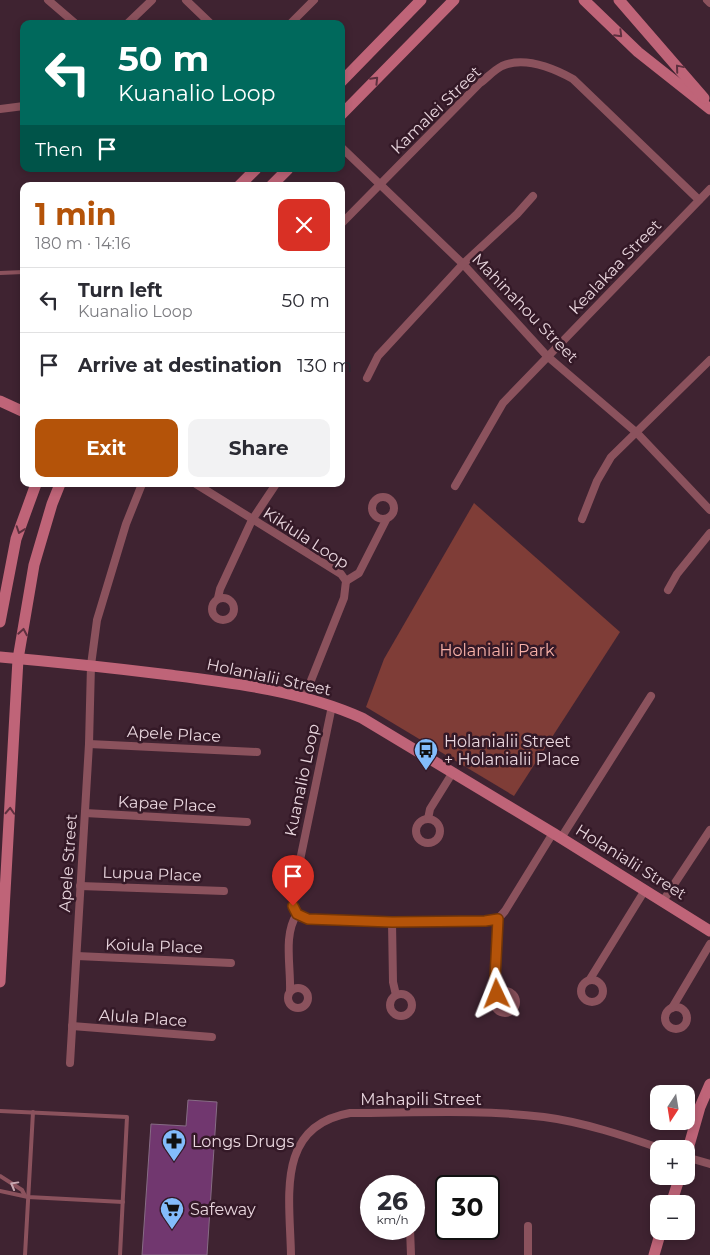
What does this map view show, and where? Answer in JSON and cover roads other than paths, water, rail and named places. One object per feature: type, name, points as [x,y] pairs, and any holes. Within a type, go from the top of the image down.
[{"type":"street","points":[[48,0],[71,20]]},
{"type":"street","points":[[131,20],[152,0]]},
{"type":"street","points":[[186,0],[207,20]]},
{"type":"street","points":[[294,20],[314,0]]},
{"type":"street","points":[[345,78],[422,0]]},
{"type":"street","points":[[345,111],[454,0]]},
{"type":"street","points":[[584,0],[638,52],[710,107]]},
{"type":"street","points":[[619,0],[710,107]]},
{"type":"street","name":"Kamalei Street","points":[[345,220],[480,83],[502,66],[516,63],[539,64],[556,69],[573,79],[699,200]]},
{"type":"street","points":[[0,109],[20,106]]},
{"type":"street","name":"Mahinahou Street","points":[[345,150],[462,264],[548,356],[637,433],[710,510]]},
{"type":"street","points":[[243,182],[253,172]]},
{"type":"street","points":[[274,182],[285,172]]},
{"type":"street","name":"Kealakaa Street","points":[[455,486],[503,404],[710,189]]},
{"type":"street","points":[[367,378],[378,356],[462,264],[517,214],[533,196]]},
{"type":"street","points":[[582,520],[597,481],[611,457],[710,360]]},
{"type":"street","points":[[0,401],[20,410]]},
{"type":"street","points":[[0,622],[16,540],[35,487]]},
{"type":"street","points":[[0,982],[18,659],[34,565],[59,487]]},
{"type":"street","points":[[91,665],[97,620],[121,540],[141,487]]},
{"type":"street","name":"Kikiula Loop","points":[[201,487],[341,574],[346,581],[344,598],[304,698]]},
{"type":"street","points":[[218,598],[220,588],[252,520],[274,487]]},
{"type":"street","points":[[346,581],[359,574],[386,520]]},
{"type":"street","points":[[668,590],[677,574],[710,533]]},
{"type":"street","name":"Holanialii Street","points":[[0,657],[91,665],[227,682],[304,698],[332,706],[362,718],[454,772],[710,930]]},
{"type":"street","name":"Apele Street","points":[[70,1063],[89,744],[91,665]]},
{"type":"street","points":[[497,994],[495,979],[498,919],[652,696]]},
{"type":"street","name":"Kuanalio Loop","points":[[297,914],[293,906],[293,894],[332,706]]},
{"type":"street","name":"Apele Place","points":[[89,744],[257,752]]},
{"type":"street","points":[[428,819],[430,809],[454,772]]},
{"type":"street","name":"Kapae Place","points":[[85,813],[247,822]]},
{"type":"street","points":[[663,901],[710,830]]},
{"type":"street","name":"Lupua Place","points":[[80,886],[224,891]]},
{"type":"street","points":[[590,979],[645,890]]},
{"type":"street","points":[[290,991],[289,934],[292,922],[297,914],[308,919],[392,922],[485,921],[498,919]]},
{"type":"street","points":[[392,922],[393,982],[396,994]]},
{"type":"street","points":[[672,1008],[710,944]]},
{"type":"street","name":"Koiula Place","points":[[77,956],[231,963]]},
{"type":"street","name":"Alula Place","points":[[72,1026],[212,1037]]},
{"type":"street","points":[[691,1140],[700,1107],[710,1084]]},
{"type":"street","name":"Mahapili Street","points":[[291,1255],[289,1181],[293,1163],[299,1144],[315,1126],[332,1116],[350,1113],[512,1114],[546,1117],[650,1146]]},
{"type":"street","points":[[695,1160],[710,1164]]},
{"type":"street","points":[[528,1226],[528,1255]]},
{"type":"street","points":[[410,1240],[411,1255]]},
{"type":"street","points":[[654,1255],[659,1240]]},
{"type":"lane","points":[[0,273],[20,272]]},
{"type":"lane","points":[[0,1111],[127,1117],[120,1255]]},
{"type":"lane","points":[[25,1255],[33,1112]]},
{"type":"lane","points":[[0,1176],[22,1190],[27,1196]]},
{"type":"lane","points":[[0,1191],[27,1196],[123,1202]]},
{"type":"place","name":"Holanialii Street + Holanialii Place","points":[[426,771]]},
{"type":"place","name":"Longs Drugs","points":[[174,1162]]},
{"type":"place","name":"Safeway","points":[[172,1230]]},
{"type":"park label","name":"Holanialii Park","points":[[497,650]]}]
